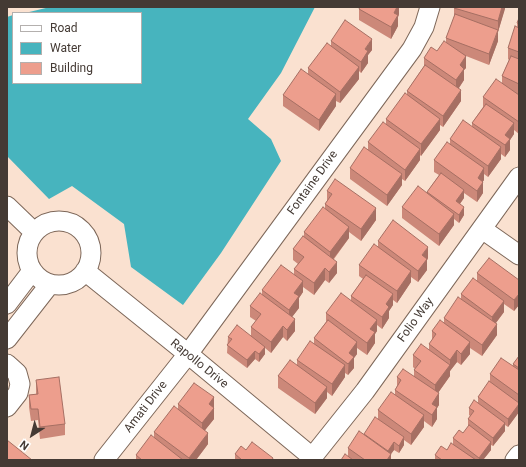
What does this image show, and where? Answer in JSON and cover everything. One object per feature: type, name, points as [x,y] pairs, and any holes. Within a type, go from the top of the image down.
[{"type":"street","name":"Fontaine Drive","points":[[188,354],[412,49],[424,26],[430,7]]},
{"type":"street","name":"Folio Way","points":[[311,459],[365,391],[519,177]]},
{"type":"street","points":[[7,206],[34,232]]},
{"type":"street","points":[[59,220],[72,224],[84,232],[90,245],[90,259],[85,272],[76,280],[63,284],[50,284],[40,279],[32,271],[27,258],[27,244],[34,232],[45,223],[59,220]]},
{"type":"street","points":[[482,229],[519,255]]},
{"type":"street","points":[[7,304],[32,271]]},
{"type":"street","name":"Rapollo Drive","points":[[85,272],[188,354],[311,459]]},
{"type":"street","points":[[7,339],[50,284]]},
{"type":"street","name":"Amati Drive","points":[[104,460],[188,354]]},
{"type":"street","points":[[7,364],[18,373],[20,384],[18,393],[7,407]]},
{"type":"street","points":[[515,460],[519,455]]},
{"type":"water","points":[[50,7],[315,7],[281,73],[248,119],[271,139],[281,161],[221,253],[183,305],[131,267],[124,224],[72,186],[49,199],[7,156],[7,17],[12,15],[12,84],[142,84],[142,12],[29,12]]},
{"type":"building","points":[[360,7],[397,7],[394,13],[398,15],[391,27],[359,9]]},
{"type":"building","points":[[454,7],[502,7],[498,21]]},
{"type":"building","points":[[455,14],[498,30],[489,54],[446,38]]},
{"type":"building","points":[[345,20],[372,39],[365,49],[368,51],[361,62],[331,41]]},
{"type":"building","points":[[515,26],[519,28],[519,52],[508,48]]},
{"type":"building","points":[[444,41],[466,56],[460,65],[464,69],[456,80],[424,58],[431,47],[437,51]]},
{"type":"building","points":[[327,43],[359,67],[340,92],[308,68]]},
{"type":"building","points":[[511,56],[519,59],[519,84],[502,76]]},
{"type":"building","points":[[425,65],[461,90],[443,116],[407,91]]},
{"type":"building","points":[[301,69],[336,94],[319,120],[283,95]]},
{"type":"building","points":[[496,79],[519,95],[519,122],[483,97]]},
{"type":"building","points":[[405,93],[440,119],[421,144],[386,119]]},
{"type":"building","points":[[486,104],[514,123],[505,135],[510,139],[505,145],[472,123]]},
{"type":"building","points":[[463,120],[501,147],[488,166],[450,139]]},
{"type":"building","points":[[383,122],[420,149],[405,170],[368,142]]},
{"type":"building","points":[[447,142],[484,168],[478,178],[483,182],[477,191],[434,160]]},
{"type":"building","points":[[364,147],[402,174],[387,195],[350,168]]},
{"type":"building","points":[[441,173],[464,190],[456,201],[464,207],[459,215],[427,192]]},
{"type":"building","points":[[335,179],[376,208],[361,229],[325,204],[332,194],[327,191]]},
{"type":"building","points":[[418,186],[454,214],[439,234],[402,207]]},
{"type":"building","points":[[323,207],[349,227],[330,252],[304,232]]},
{"type":"building","points":[[393,220],[428,247],[422,255],[427,259],[418,271],[378,241]]},
{"type":"building","points":[[303,236],[337,262],[329,272],[325,268],[314,283],[294,269],[304,257],[293,249]]},
{"type":"building","points":[[374,244],[411,271],[397,291],[359,265]]},
{"type":"building","points":[[489,258],[519,280],[519,294],[514,300],[477,273]]},
{"type":"building","points":[[281,265],[303,281],[294,293],[299,296],[289,310],[262,290]]},
{"type":"building","points":[[366,275],[393,294],[386,304],[389,307],[382,317],[351,296]]},
{"type":"building","points":[[473,278],[504,301],[492,317],[461,294]]},
{"type":"building","points":[[260,293],[295,319],[287,330],[283,326],[271,342],[251,327],[261,314],[250,306]]},
{"type":"building","points":[[341,293],[377,320],[370,329],[375,332],[367,343],[326,313]]},
{"type":"building","points":[[458,297],[497,324],[482,345],[444,318]]},
{"type":"building","points":[[328,320],[357,342],[349,353],[354,357],[348,364],[314,338]]},
{"type":"building","points":[[440,320],[470,342],[461,354],[457,350],[450,360],[429,344],[436,334],[432,331]]},
{"type":"building","points":[[237,325],[265,347],[259,354],[255,351],[247,360],[227,345],[232,339],[228,337]]},
{"type":"building","points":[[310,341],[345,365],[332,384],[297,360]]},
{"type":"building","points":[[421,344],[450,365],[435,385],[414,370],[421,361],[413,355]]},
{"type":"building","points":[[519,356],[519,368],[513,364]]},
{"type":"building","points":[[501,358],[519,370],[519,395],[490,374]]},
{"type":"building","points":[[290,360],[327,387],[315,403],[278,376]]},
{"type":"building","points":[[403,369],[439,393],[432,404],[437,407],[432,415],[395,390],[401,380],[397,377]]},
{"type":"building","points":[[59,377],[65,424],[40,427],[38,409],[31,409],[29,395],[38,394],[36,380]]},
{"type":"building","points":[[489,381],[519,403],[508,419],[478,397]]},
{"type":"building","points":[[194,383],[214,397],[209,404],[214,408],[202,423],[178,404]]},
{"type":"building","points":[[391,392],[424,415],[411,434],[378,410]]},
{"type":"building","points":[[474,400],[505,423],[493,438],[468,419],[474,411],[469,408]]},
{"type":"building","points":[[174,406],[208,433],[189,458],[154,432]]},
{"type":"building","points":[[375,417],[404,437],[399,446],[394,442],[388,451],[364,434]]},
{"type":"building","points":[[469,425],[491,442],[479,458],[453,438],[459,430],[463,433]]},
{"type":"building","points":[[359,431],[391,454],[387,460],[365,460],[348,448]]},
{"type":"building","points":[[151,435],[183,460],[142,460],[136,455]]},
{"type":"building","points":[[7,440],[32,460],[7,460]]},
{"type":"building","points":[[252,442],[273,458],[272,460],[242,460],[235,454],[241,446],[246,450]]},
{"type":"building","points":[[451,443],[476,460],[442,460],[435,455],[441,446],[447,450]]},
{"type":"building","points":[[345,454],[353,460],[341,460]]}]
